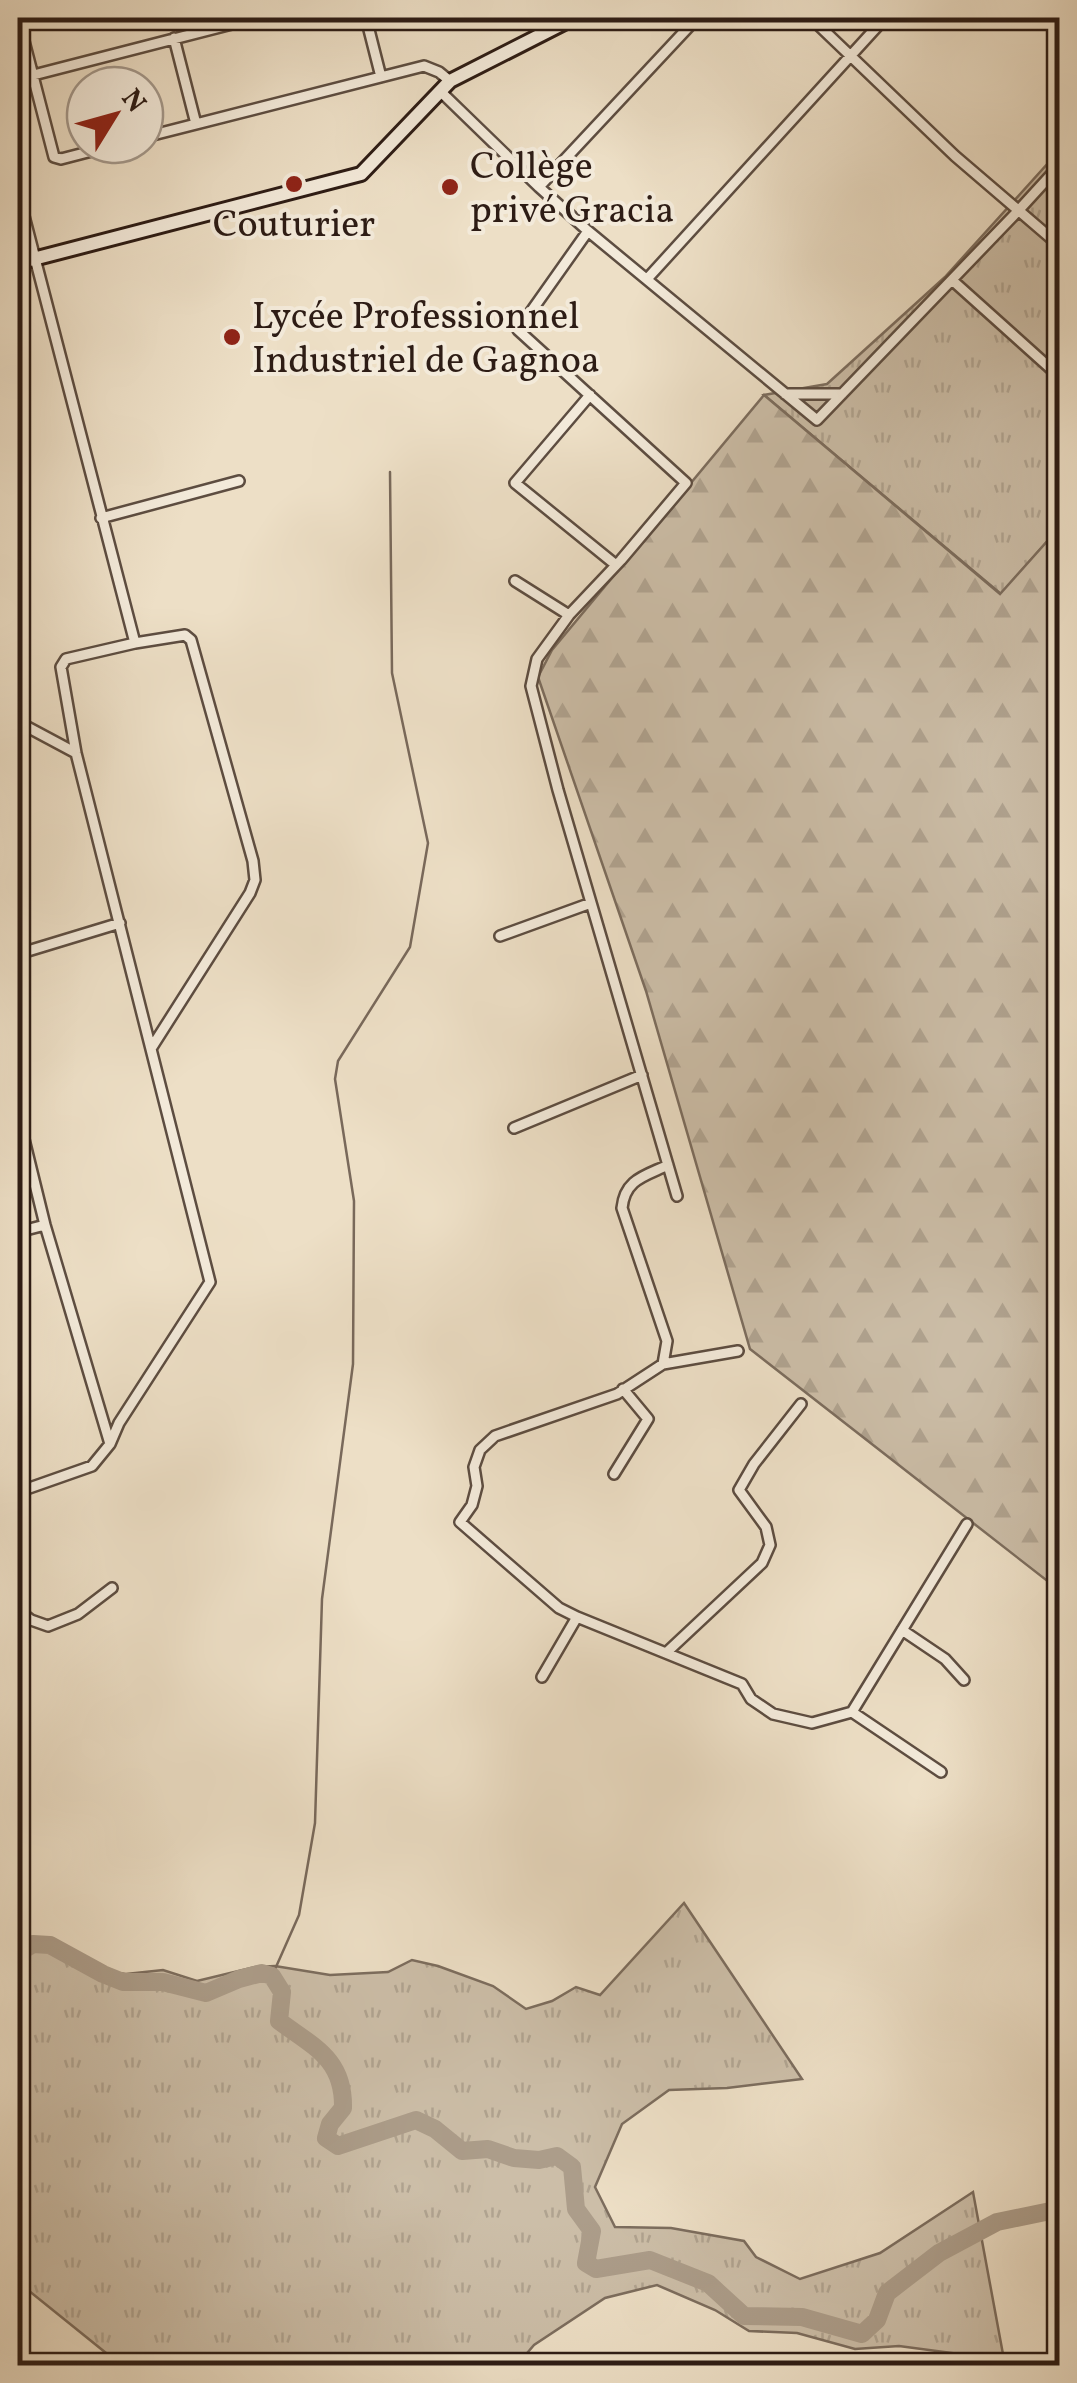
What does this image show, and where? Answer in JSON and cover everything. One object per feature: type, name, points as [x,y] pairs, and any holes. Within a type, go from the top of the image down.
[{"type":"street","points":[[18,18],[54,157],[65,158]]},
{"type":"street","points":[[18,79],[255,18]]},
{"type":"street","points":[[366,18],[382,77]]},
{"type":"street","points":[[18,262],[361,174],[445,86],[574,18]]},
{"type":"street","points":[[538,186],[697,18]]},
{"type":"street","points":[[810,18],[955,156],[1060,246]]},
{"type":"street","points":[[647,279],[885,18]]},
{"type":"street","points":[[174,38],[196,124]]},
{"type":"street","points":[[165,132],[424,66],[439,72],[445,86],[538,186],[817,420],[1060,165]]},
{"type":"street","points":[[18,193],[135,643]]},
{"type":"street","points":[[588,231],[518,330],[686,483],[568,615],[536,659],[531,686],[678,1196]]},
{"type":"street","points":[[952,280],[1060,377]]},
{"type":"street","points":[[1050,368],[1060,357]]},
{"type":"street","points":[[785,394],[842,394]]},
{"type":"street","points":[[590,395],[515,483],[616,565]]},
{"type":"street","points":[[101,518],[239,481]]},
{"type":"street","points":[[515,581],[568,615]]},
{"type":"street","points":[[18,1492],[92,1466],[110,1444],[119,1423],[210,1282],[76,753],[61,667],[66,659],[184,635],[191,640],[253,860],[255,880],[250,894],[152,1047]]},
{"type":"street","points":[[18,722],[76,753]]},
{"type":"street","points":[[500,936],[591,903]]},
{"type":"street","points":[[18,954],[120,923]]},
{"type":"street","points":[[514,1128],[642,1074]]},
{"type":"street","points":[[18,1115],[45,1225],[110,1444]]},
{"type":"street","points":[[663,1364],[667,1341],[622,1208],[624,1194],[632,1182],[668,1165]]},
{"type":"street","points":[[18,1232],[45,1225]]},
{"type":"street","points":[[738,1350],[663,1364],[624,1389],[495,1436],[480,1450],[474,1467],[477,1486],[472,1505],[460,1522],[559,1608],[742,1684],[752,1699],[773,1714],[812,1724],[852,1712],[967,1524]]},
{"type":"street","points":[[614,1474],[648,1419],[624,1389]]},
{"type":"street","points":[[666,1653],[762,1563],[770,1545],[766,1526],[739,1490],[800,1404]]},
{"type":"street","points":[[18,1610],[48,1626],[78,1614],[112,1588]]},
{"type":"street","points":[[542,1677],[577,1617]]},
{"type":"street","points":[[902,1630],[945,1659],[964,1680]]},
{"type":"street","points":[[852,1712],[940,1772]]},
{"type":"green space","points":[[1059,151],[1059,528],[1001,594],[764,395],[827,384],[945,277]]},
{"type":"green space","points":[[764,395],[1000,594],[1059,528],[1059,1590],[750,1349],[646,991],[538,677],[552,650]]},
{"type":"green space","points":[[684,1903],[802,2079],[669,2090],[622,2124],[595,2187],[615,2227],[671,2228],[744,2241],[756,2257],[800,2279],[880,2253],[973,2192],[1005,2365],[899,2346],[855,2349],[797,2333],[749,2331],[715,2310],[657,2285],[605,2298],[534,2345],[517,2365],[101,2365],[106,2353],[18,2282],[18,1942],[51,1938],[109,1972],[163,1970],[197,1981],[275,1966],[330,1975],[388,1972],[412,1960],[493,1986],[526,2009],[552,2001],[576,1987],[600,1995]]},
{"type":"waterway","points":[[272,1976],[299,1915],[315,1823],[322,1599],[353,1364],[354,1201],[335,1079],[338,1061],[410,947],[428,843],[392,673],[390,472]]},
{"type":"waterway","points":[[18,1953],[33,1944],[50,1945],[123,1982],[163,1982],[206,1993],[262,1973],[272,1976],[282,1992],[279,2021],[315,2047],[338,2077],[343,2108],[330,2124],[326,2138],[338,2146],[416,2120],[435,2129],[462,2151],[488,2149],[514,2158],[539,2160],[557,2156],[572,2167],[576,2209],[592,2231],[586,2263],[596,2269],[650,2260],[708,2283],[744,2316],[802,2317],[862,2334],[877,2320],[887,2293],[939,2253],[997,2222],[1060,2209]]},
{"type":"waterway","points":[[1041,2212],[1060,2195]]},
{"type":"place","name":"Couturier","points":[[294,184]]},
{"type":"place","name":"Collège privé Gracia","points":[[450,187]]},
{"type":"place","name":"Lycée Professionnel Industriel de Gagnoa","points":[[232,337]]}]
